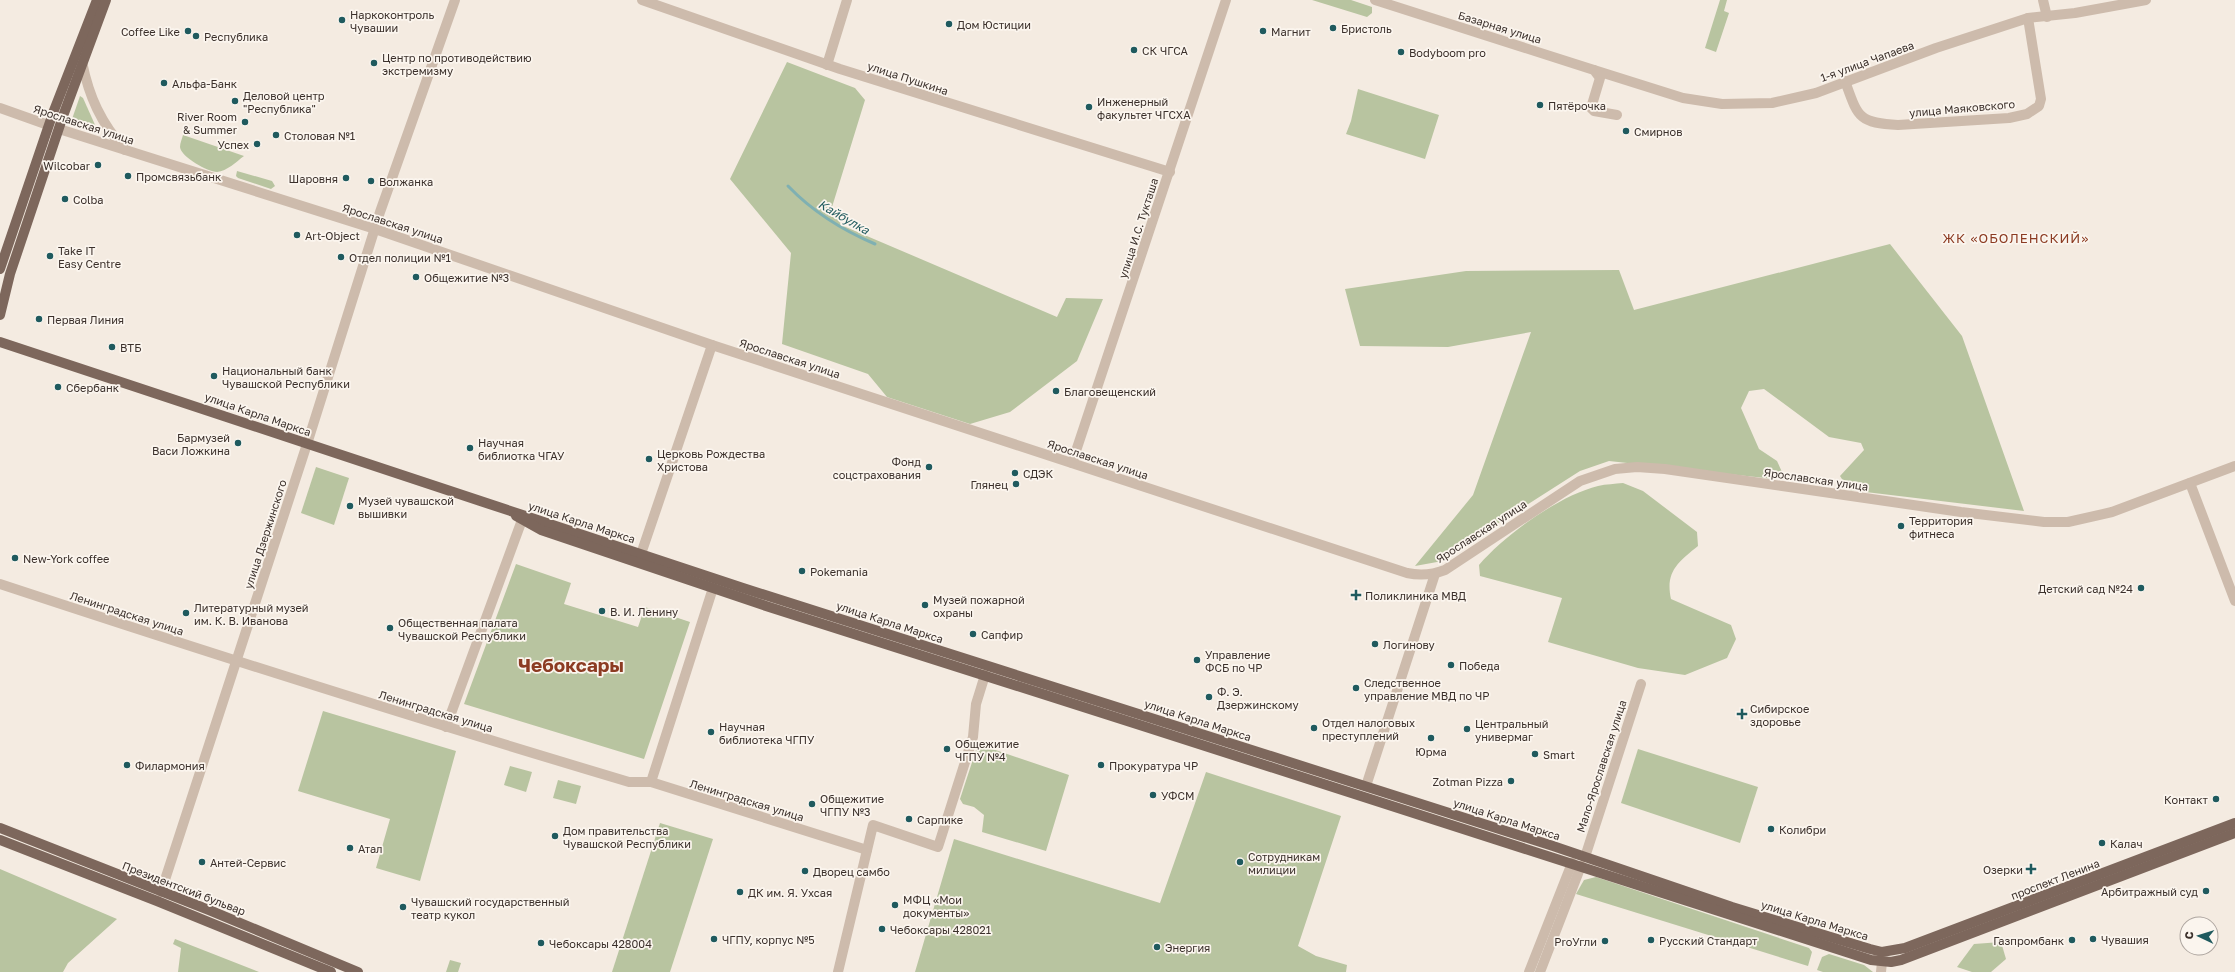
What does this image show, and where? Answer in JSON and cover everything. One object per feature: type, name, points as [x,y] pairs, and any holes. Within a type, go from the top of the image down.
[{"type":"main road","points":[[0,269],[48,125],[97,0]]},
{"type":"main road","points":[[0,315],[10,274],[82,62],[106,0]]},
{"type":"main road","name":"Ярославская улица","points":[[48,125],[59,129]]},
{"type":"main road","name":"улица Карла Маркса","points":[[0,342],[508,511],[523,518],[641,554],[986,671]]},
{"type":"main road","name":"улица Карла Маркса","points":[[523,518],[541,530],[713,588],[986,671],[1364,791],[1579,862],[1858,957],[1882,967]]},
{"type":"main road","name":"улица Карла Маркса","points":[[1364,791],[1579,862],[1882,952]]},
{"type":"main road","name":"проспект Ленина","points":[[1882,967],[2028,907],[2220,834],[2235,823]]},
{"type":"main road","name":"Президентский бульвар","points":[[0,828],[159,896],[291,956],[330,968],[358,972]]},
{"type":"main road","name":"проспект Ленина","points":[[2220,834],[2235,833]]},
{"type":"main road","name":"Президентский бульвар","points":[[0,840],[159,896],[296,947],[330,968]]},
{"type":"main road","name":"проспект Ленина","points":[[1882,952],[1905,948],[2028,907]]},
{"type":"main road","points":[[291,956],[296,947]]},
{"type":"street","name":"улица Дзержинского","points":[[159,896],[307,444],[375,229],[454,0]]},
{"type":"street","name":"улица Пушкина","points":[[642,0],[827,65],[1170,172]]},
{"type":"street","points":[[827,65],[847,0]]},
{"type":"street","name":"улица И.С. Тукташа","points":[[1072,464],[1226,0]]},
{"type":"street","name":"Базарная улица","points":[[1375,0],[1594,70]]},
{"type":"street","points":[[2043,0],[2047,17]]},
{"type":"street","name":"1-я улица Чапаева","points":[[1594,70],[1683,98],[1722,104],[1779,102],[1816,93],[1936,48],[2028,18],[2047,17],[2146,0]]},
{"type":"street","name":"улица Маяковского","points":[[1845,81],[1858,115],[1868,121],[1883,124],[2008,118],[2027,114],[2039,106],[2041,99],[2028,18]]},
{"type":"street","points":[[82,62],[94,105],[112,136],[125,150]]},
{"type":"street","points":[[1594,70],[1600,78],[1592,108],[1594,110],[1617,115]]},
{"type":"street","name":"Ярославская улица","points":[[0,108],[48,125]]},
{"type":"street","name":"Ярославская улица","points":[[59,129],[375,229],[712,345],[1072,464],[1419,576],[1435,574],[1462,560],[1580,481],[1615,469],[1637,467],[1665,469],[1962,512],[2044,522],[2088,518],[2112,512],[2235,466]]},
{"type":"street","points":[[641,554],[712,345]]},
{"type":"street","points":[[2190,483],[2235,601]]},
{"type":"street","points":[[446,727],[523,518]]},
{"type":"street","points":[[1364,791],[1435,574]]},
{"type":"street","name":"Ленинградская улица","points":[[0,584],[236,662],[446,727],[629,782],[651,782],[867,850]]},
{"type":"street","points":[[651,782],[713,588]]},
{"type":"street","points":[[838,972],[873,825],[938,846],[973,737],[976,704],[986,671]]},
{"type":"street","name":"Мало-Ярославская улица","points":[[1579,862],[1641,684]]},
{"type":"street","points":[[1529,972],[1579,862]]},
{"type":"street","points":[[1540,972],[1579,862]]},
{"type":"green space","points":[[1312,0],[1351,0],[1372,7],[1372,13],[1367,17]]},
{"type":"green space","points":[[1720,0],[1727,0],[1724,11],[1729,13],[1716,52],[1705,48]]},
{"type":"green space","points":[[787,62],[855,88],[865,100],[832,207],[841,225],[1057,317],[1066,298],[1103,299],[1077,361],[1010,412],[970,424],[887,397],[868,374],[782,344],[791,253],[730,179]]},
{"type":"green space","points":[[1358,89],[1439,115],[1425,159],[1346,134],[1351,121]]},
{"type":"green space","points":[[80,96],[83,98],[96,127],[96,132],[73,125],[71,122]]},
{"type":"green space","points":[[183,135],[244,156],[224,170],[217,172],[208,170],[190,159],[182,151],[180,147]]},
{"type":"green space","points":[[237,171],[272,181],[275,186],[271,189],[238,178],[236,176]]},
{"type":"green space","points":[[1890,244],[1962,336],[2024,511],[1849,490],[1840,476],[1864,450],[1861,443],[1829,437],[1764,389],[1749,391],[1741,408],[1759,449],[1777,461],[1782,472],[1774,479],[1609,461],[1580,471],[1437,562],[1415,566],[1473,495],[1531,332],[1448,347],[1360,346],[1345,289],[1466,271],[1619,270],[1634,310]]},
{"type":"green space","points":[[316,467],[349,478],[334,525],[301,513]]},
{"type":"green space","points":[[1623,483],[1643,491],[1697,532],[1698,546],[1684,557],[1675,568],[1672,575],[1670,582],[1671,599],[1731,625],[1736,639],[1727,658],[1685,675],[1638,668],[1548,642],[1562,598],[1480,576],[1479,565],[1503,541],[1533,518],[1566,498],[1582,491],[1601,485]]},
{"type":"green space","points":[[516,564],[571,583],[564,604],[638,627],[645,607],[690,622],[644,759],[464,704]]},
{"type":"green space","points":[[323,711],[456,751],[420,881],[376,868],[390,819],[298,791]]},
{"type":"green space","points":[[978,744],[1069,775],[1046,851],[982,832],[984,815],[974,807],[963,804],[960,799]]},
{"type":"green space","points":[[1638,749],[1758,787],[1740,843],[1621,803]]},
{"type":"green space","points":[[510,766],[532,772],[526,792],[504,785]]},
{"type":"green space","points":[[1206,772],[1341,816],[1298,946],[1316,956],[1347,965],[1346,972],[915,972],[954,839],[1160,903]]},
{"type":"green space","points":[[558,780],[581,786],[576,804],[553,798]]},
{"type":"green space","points":[[660,823],[713,839],[670,972],[612,972]]},
{"type":"green space","points":[[0,869],[117,919],[68,963],[63,972],[0,972]]},
{"type":"green space","points":[[1596,877],[1809,948],[1812,952],[1808,966],[1576,894],[1584,880]]},
{"type":"green space","points":[[175,939],[259,972],[178,972],[181,948],[173,944]]},
{"type":"green space","points":[[2001,942],[2006,959],[1991,972],[1972,972],[1957,967],[1974,944]]},
{"type":"green space","points":[[1829,954],[1864,965],[1873,972],[1823,972],[1817,970],[1822,957]]},
{"type":"green space","points":[[450,960],[461,963],[458,972],[446,972]]},
{"type":"waterway","name":"Кайбулка","points":[[788,186],[818,213],[851,233],[875,244]]},
{"type":"place","name":"Наркоконтроль Чувашии","points":[[342,20]]},
{"type":"place","name":"Дом Юстиции","points":[[949,24]]},
{"type":"place","name":"Бристоль","points":[[1333,28]]},
{"type":"place","name":"Coffee Like","points":[[188,31]]},
{"type":"place","name":"Магнит","points":[[1263,31]]},
{"type":"place","name":"Республика","points":[[196,36]]},
{"type":"place","name":"СК ЧГСА","points":[[1134,50]]},
{"type":"place","name":"Bodyboom pro","points":[[1401,52]]},
{"type":"place","name":"Центр по противодействию экстремизму","points":[[374,63]]},
{"type":"place","name":"Альфа-Банк","points":[[164,83]]},
{"type":"place","name":"Деловой центр \"Республика\"","points":[[235,101]]},
{"type":"place","name":"Пятёрочка","points":[[1540,105]]},
{"type":"place","name":"Инженерный факультет ЧГСХА","points":[[1089,107]]},
{"type":"place","name":"River Room & Summer","points":[[245,122]]},
{"type":"place","name":"Смирнов","points":[[1626,131]]},
{"type":"place","name":"Столовая №1","points":[[276,135]]},
{"type":"place","name":"Успех","points":[[257,144]]},
{"type":"place","name":"Wilcobar","points":[[98,165]]},
{"type":"place","name":"Промсвязьбанк","points":[[128,176]]},
{"type":"place","name":"Шаровня","points":[[346,178]]},
{"type":"place","name":"Волжанка","points":[[371,181]]},
{"type":"place","name":"Colba","points":[[65,199]]},
{"type":"place","name":"Art-Object","points":[[297,235]]},
{"type":"place","name":"Take IT Easy Centre","points":[[50,256]]},
{"type":"place","name":"Отдел полиции №1","points":[[341,257]]},
{"type":"place","name":"Общежитие №3","points":[[416,277]]},
{"type":"place","name":"Первая Линия","points":[[39,319]]},
{"type":"place","name":"ВТБ","points":[[112,347]]},
{"type":"place","name":"Национальный банк Чувашской Республики","points":[[214,376]]},
{"type":"place","name":"Сбербанк","points":[[58,387]]},
{"type":"place","name":"Благовещенский","points":[[1056,391]]},
{"type":"place","name":"Бармузей Васи Ложкина","points":[[238,443]]},
{"type":"place","name":"Научная библиотка ЧГАУ","points":[[470,448]]},
{"type":"place","name":"Церковь Рождества Христова","points":[[649,459]]},
{"type":"place","name":"Фонд соцстрахования","points":[[929,467]]},
{"type":"place","name":"СДЭК","points":[[1015,473]]},
{"type":"place","name":"Глянец","points":[[1016,484]]},
{"type":"place","name":"Музей чувашской вышивки","points":[[350,506]]},
{"type":"place","name":"Территория фитнеса","points":[[1901,526]]},
{"type":"place","name":"New-York coffee","points":[[15,558]]},
{"type":"place","name":"Pokemania","points":[[802,571]]},
{"type":"place","name":"Детский сад №24","points":[[2141,588]]},
{"type":"place","name":"Поликлиника МВД","points":[[1356,595]]},
{"type":"place","name":"Музей пожарной охраны","points":[[925,605]]},
{"type":"place","name":"В. И. Ленину","points":[[602,611]]},
{"type":"place","name":"Литературный музей им. К. В. Иванова","points":[[186,613]]},
{"type":"place","name":"Общественная палата Чувашской Республики","points":[[390,628]]},
{"type":"place","name":"Сапфир","points":[[973,634]]},
{"type":"place","name":"Логинову","points":[[1375,644]]},
{"type":"place","name":"Управление ФСБ по ЧР","points":[[1197,660]]},
{"type":"place","name":"Победа","points":[[1451,665]]},
{"type":"place","name":"Следственное управление МВД по ЧР","points":[[1356,688]]},
{"type":"place","name":"Ф. Э. Дзержинскому","points":[[1209,697]]},
{"type":"place","name":"Сибирское здоровье","points":[[1742,714]]},
{"type":"place","name":"Отдел налоговых преступлений","points":[[1314,728]]},
{"type":"place","name":"Центральный универмаг","points":[[1467,729]]},
{"type":"place","name":"Научная библиотека ЧГПУ","points":[[711,732]]},
{"type":"place","name":"Юрма","points":[[1431,738]]},
{"type":"place","name":"Общежитие ЧГПУ №4","points":[[947,749]]},
{"type":"place","name":"Smart","points":[[1535,754]]},
{"type":"place","name":"Филармония","points":[[127,765]]},
{"type":"place","name":"Прокуратура ЧР","points":[[1101,765]]},
{"type":"place","name":"Zotman Pizza","points":[[1511,781]]},
{"type":"place","name":"УФСМ","points":[[1153,795]]},
{"type":"place","name":"Контакт","points":[[2216,799]]},
{"type":"place","name":"Общежитие ЧГПУ №3","points":[[812,804]]},
{"type":"place","name":"Сарпике","points":[[909,819]]},
{"type":"place","name":"Колибри","points":[[1771,829]]},
{"type":"place","name":"Дом правительства Чувашской Республики","points":[[555,836]]},
{"type":"place","name":"Калач","points":[[2102,843]]},
{"type":"place","name":"Атал","points":[[350,848]]},
{"type":"place","name":"Антей-Сервис","points":[[202,862]]},
{"type":"place","name":"Сотрудникам милиции","points":[[1240,862]]},
{"type":"place","name":"Озерки","points":[[2031,869]]},
{"type":"place","name":"Дворец самбо","points":[[805,871]]},
{"type":"place","name":"Арбитражный суд","points":[[2206,891]]},
{"type":"place","name":"ДК им. Я. Ухсая","points":[[740,892]]},
{"type":"place","name":"МФЦ «Мои документы»","points":[[895,905]]},
{"type":"place","name":"Чувашский государственный театр кукол","points":[[403,907]]},
{"type":"place","name":"Чебоксары 428021","points":[[882,929]]},
{"type":"place","name":"ЧГПУ, корпус №5","points":[[714,939]]},
{"type":"place","name":"Чувашия","points":[[2093,939]]},
{"type":"place","name":"Русский Стандарт","points":[[1651,940]]},
{"type":"place","name":"Газпромбанк","points":[[2072,940]]},
{"type":"place","name":"ProУгли","points":[[1605,941]]},
{"type":"place","name":"Чебоксары 428004","points":[[541,943]]},
{"type":"place","name":"Энергия","points":[[1157,947]]},
{"type":"district","name":"ЖК «ОБОЛЕНСКИЙ»","points":[[2016,238]]},
{"type":"district","name":"Чебоксары","points":[[571,664]]}]
